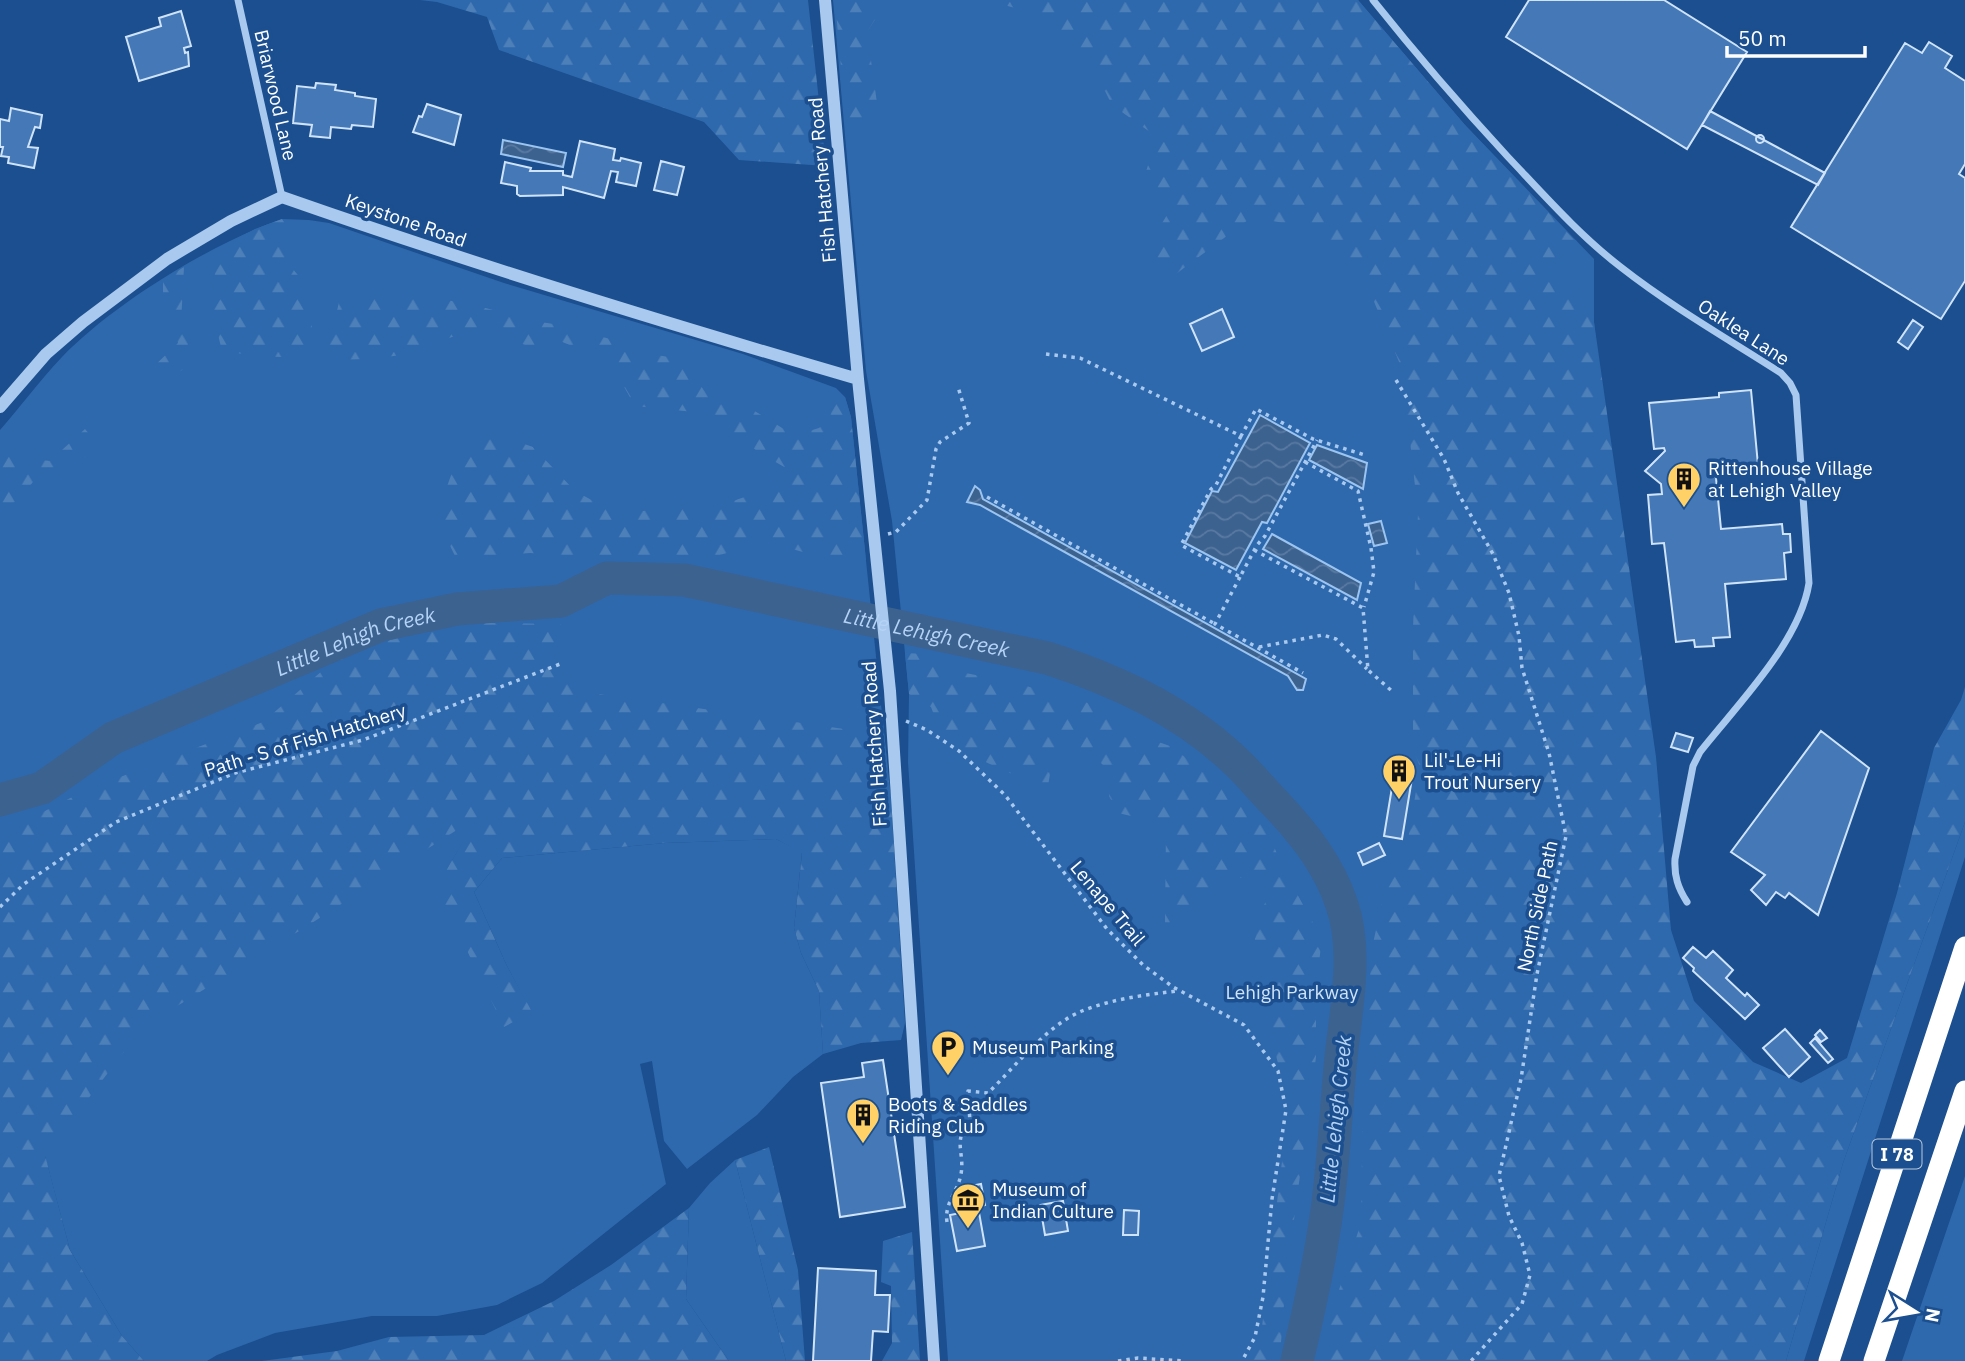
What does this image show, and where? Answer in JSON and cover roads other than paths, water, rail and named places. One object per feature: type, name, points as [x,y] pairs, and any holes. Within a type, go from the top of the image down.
[{"type":"highway","name":"I 78","points":[[1829,1361],[1965,947]]},
{"type":"highway","name":"I 78","points":[[1874,1361],[1965,1091]]},
{"type":"street","name":"Briarwood Lane","points":[[238,0],[282,197]]},
{"type":"street","name":"Fish Hatchery Road","points":[[825,0],[858,379],[892,715],[934,1361]]},
{"type":"street","name":"Oaklea Lane","points":[[1373,0],[1470,115],[1535,186],[1582,232],[1620,267],[1660,297],[1781,373],[1796,395],[1810,583],[1806,602],[1798,624],[1774,659],[1700,752],[1693,766],[1674,873],[1678,888],[1687,902]]},
{"type":"street","name":"Keystone Road","points":[[282,197],[466,260],[652,319],[858,379]]},
{"type":"street","points":[[0,407],[46,354],[83,322],[167,259],[231,220],[282,197]]},
{"type":"water","points":[[503,140],[566,153],[563,167],[501,154]]},
{"type":"water","points":[[1260,415],[1310,443],[1267,523],[1262,522],[1236,570],[1185,543],[1212,491],[1218,492]]},
{"type":"water","points":[[1317,445],[1367,463],[1363,489],[1309,460]]},
{"type":"water","points":[[975,486],[980,490],[983,499],[1306,679],[1303,690],[1297,690],[1288,676],[980,505],[967,502]]},
{"type":"water","points":[[1381,521],[1387,543],[1374,546],[1368,524]]},
{"type":"water","points":[[1272,534],[1361,583],[1357,600],[1263,549]]},
{"type":"waterway","name":"Little Lehigh Creek","points":[[0,800],[42,788],[113,738],[381,625],[457,609],[561,601],[607,578],[684,580],[1047,658],[1121,686],[1191,725],[1244,769],[1315,851],[1337,890],[1347,923],[1350,961],[1348,1001],[1329,1191],[1318,1267],[1297,1361]]},
{"type":"place","name":"Rittenhouse Village at Lehigh Valley","points":[[1684,509]]},
{"type":"place","name":"Lil'-Le-Hi Trout Nursery","points":[[1399,801]]},
{"type":"place","name":"Museum Parking","points":[[948,1077]]},
{"type":"place","name":"Boots & Saddles Riding Club","points":[[863,1145]]},
{"type":"place","name":"Museum of Indian Culture","points":[[968,1230]]},
{"type":"park label","name":"Lehigh Parkway","points":[[1292,992]]}]
